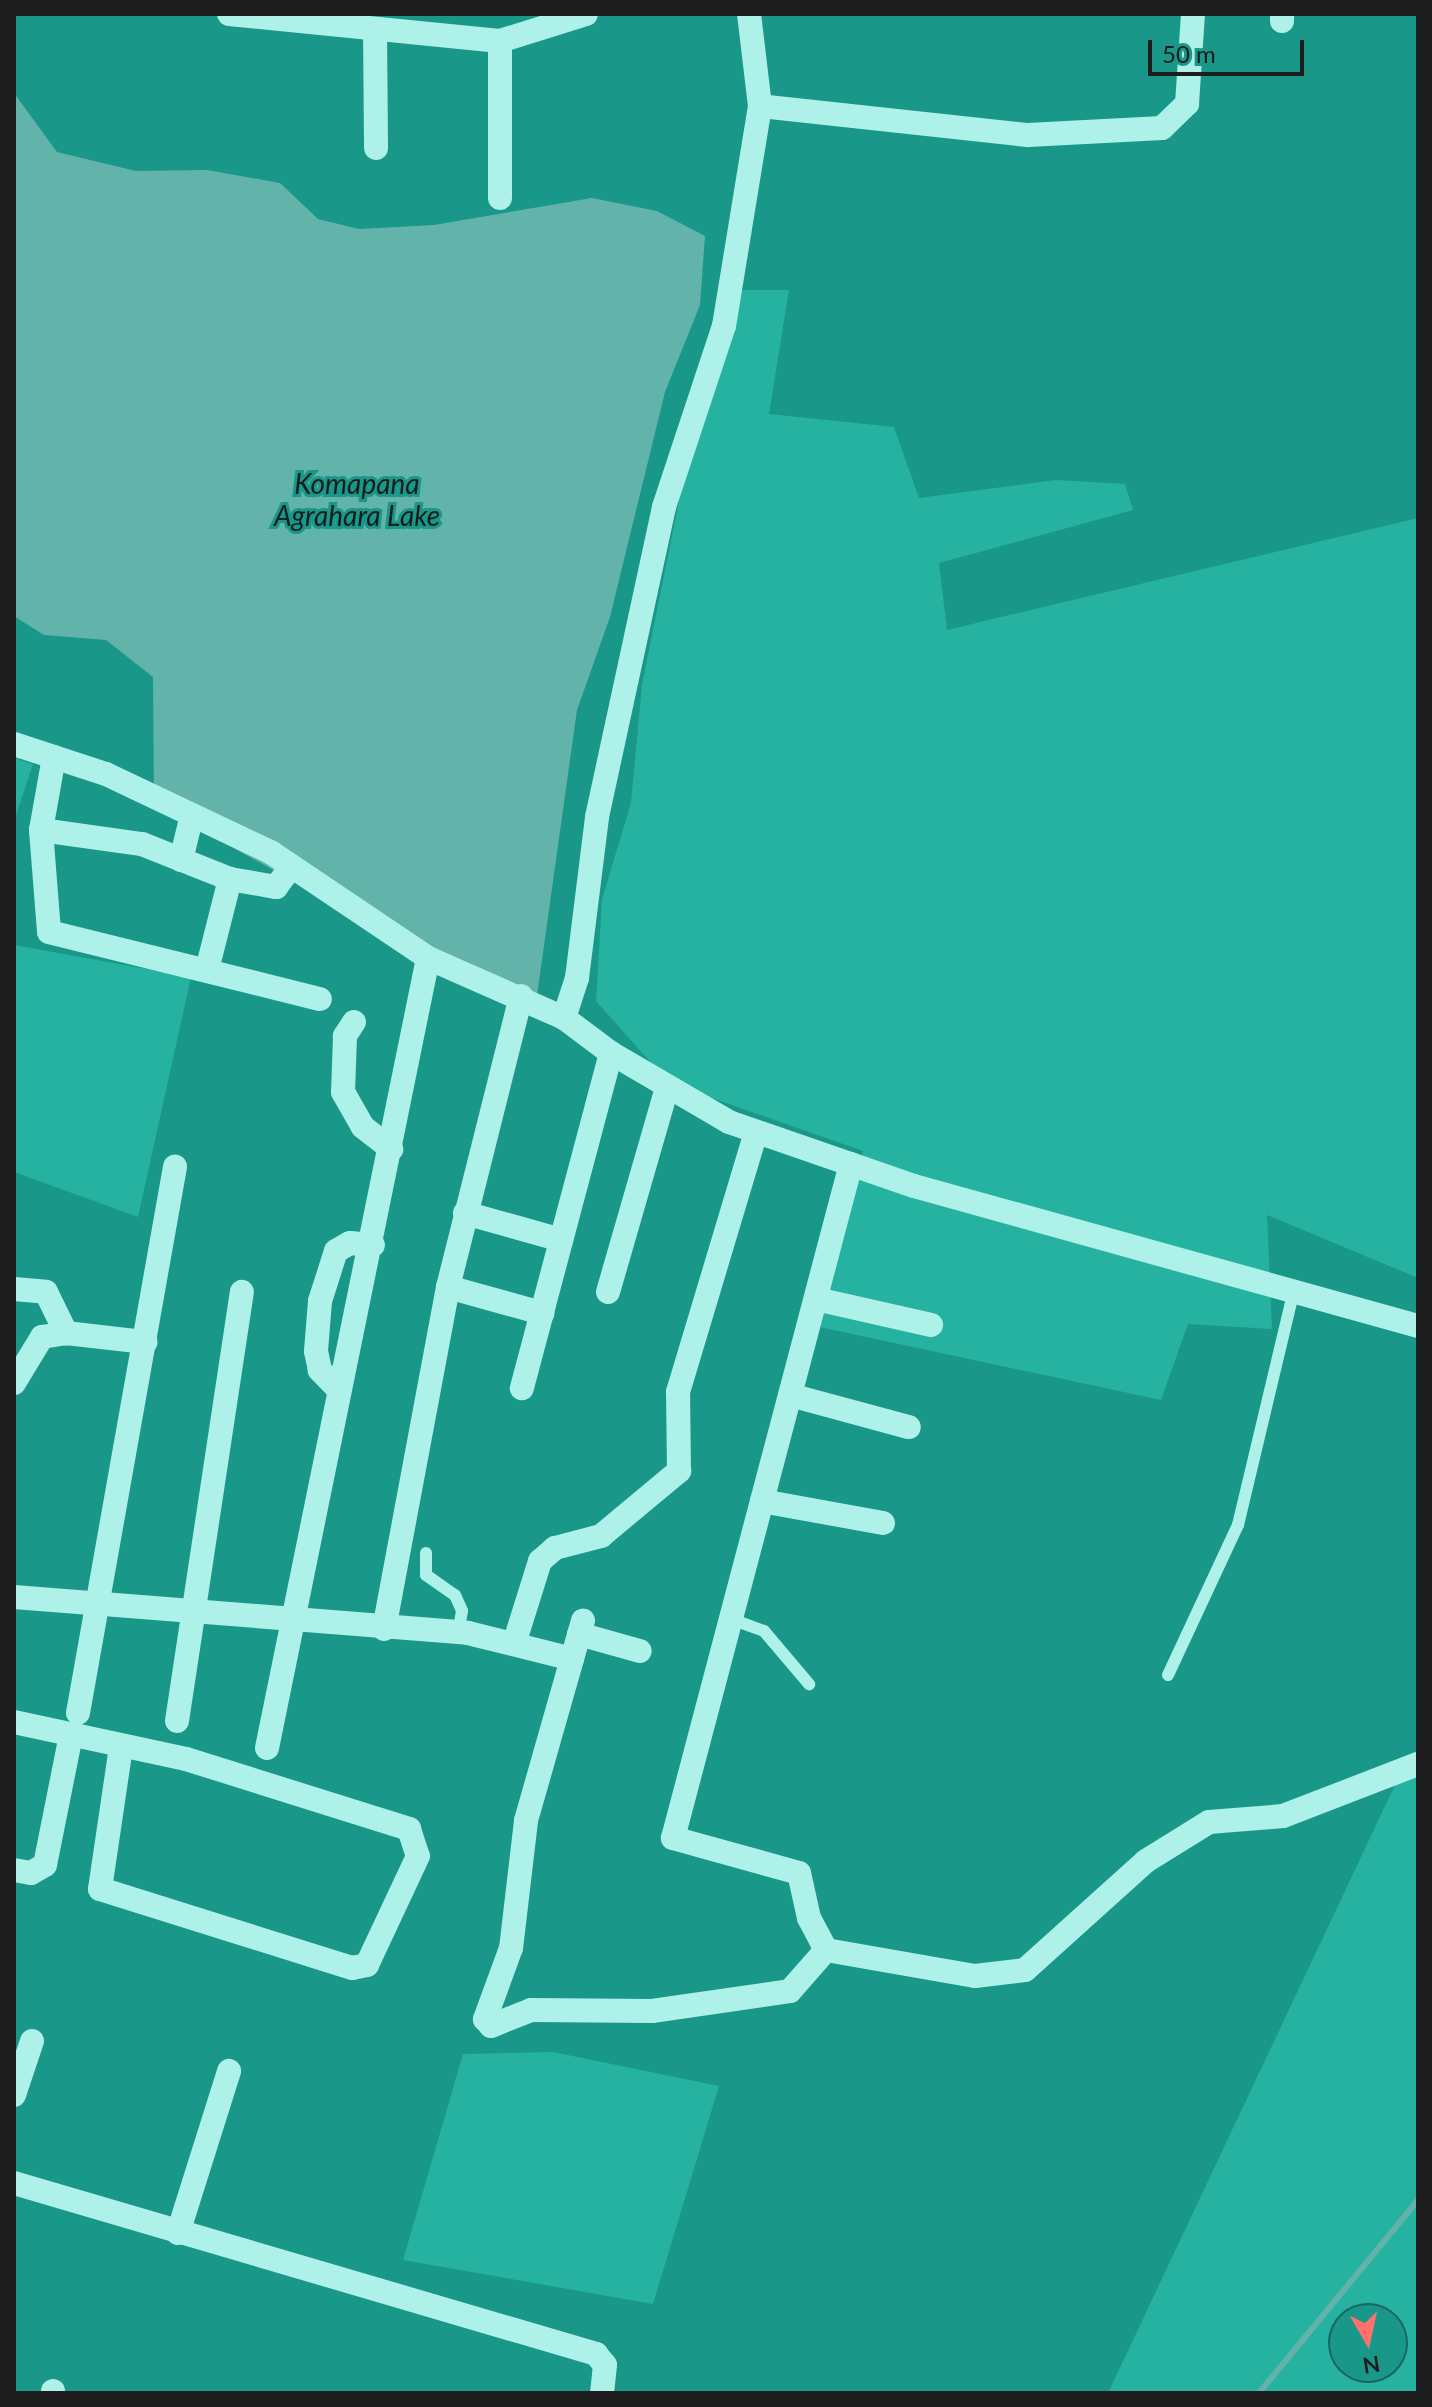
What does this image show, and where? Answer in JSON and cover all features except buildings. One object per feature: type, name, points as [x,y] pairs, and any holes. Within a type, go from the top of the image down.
[{"type":"street","points":[[229,14],[500,41],[586,14]]},
{"type":"street","points":[[564,1018],[577,978],[597,817],[664,507],[724,326],[760,106],[749,14]]},
{"type":"street","points":[[760,106],[1028,135],[1162,128],[1187,104],[1193,14]]},
{"type":"street","points":[[375,29],[376,148]]},
{"type":"street","points":[[500,41],[500,198]]},
{"type":"street","points":[[14,744],[54,757],[192,815],[292,866],[428,958],[521,996],[564,1018],[611,1053],[667,1088],[756,1132],[851,1164],[1293,1295],[1418,1326]]},
{"type":"street","points":[[54,757],[41,830],[49,932],[320,999]]},
{"type":"street","points":[[181,860],[192,815]]},
{"type":"street","points":[[41,830],[142,844],[230,879],[276,887],[292,866]]},
{"type":"street","points":[[207,970],[230,879]]},
{"type":"street","points":[[267,1748],[290,1615],[373,1245],[428,958]]},
{"type":"street","points":[[384,1629],[448,1287],[521,996]]},
{"type":"street","points":[[354,1022],[345,1036],[343,1092],[363,1127],[391,1149]]},
{"type":"street","points":[[522,1388],[611,1053]]},
{"type":"street","points":[[608,1292],[667,1088]]},
{"type":"street","points":[[514,1644],[540,1561],[555,1548],[601,1536],[679,1471],[678,1392],[756,1132]]},
{"type":"street","points":[[826,1950],[809,1918],[799,1873],[673,1838],[851,1164]]},
{"type":"street","points":[[14,1870],[45,1865],[101,1603],[175,1167]]},
{"type":"street","points":[[465,1213],[561,1240]]},
{"type":"street","points":[[339,1390],[320,1370],[316,1351],[320,1301],[336,1251],[350,1243],[373,1245]]},
{"type":"street","points":[[448,1287],[542,1313]]},
{"type":"street","points":[[14,1289],[46,1292],[66,1333]]},
{"type":"street","points":[[177,1721],[242,1292]]},
{"type":"street","points":[[816,1299],[931,1325]]},
{"type":"street","points":[[14,1383],[42,1337],[66,1333],[145,1342]]},
{"type":"street","points":[[790,1395],[909,1427]]},
{"type":"street","points":[[762,1501],[883,1523]]},
{"type":"street","points":[[14,1597],[290,1615],[384,1629],[458,1633],[572,1659]]},
{"type":"street","points":[[640,1651],[581,1628],[526,1821],[511,1948],[485,2019],[491,2026],[531,2010],[652,2011],[790,1991],[826,1950]]},
{"type":"street","points":[[14,1722],[75,1724],[121,1747],[186,1759],[409,1829],[418,1856],[367,1965],[352,1968],[100,1889],[121,1747]]},
{"type":"street","points":[[826,1950],[975,1976],[1025,1970],[1146,1861],[1209,1822],[1283,1816],[1418,1764]]},
{"type":"street","points":[[14,2095],[32,2041]]},
{"type":"street","points":[[178,2233],[229,2071]]},
{"type":"street","points":[[14,2183],[596,2354],[605,2365],[602,2393]]},
{"type":"lane","points":[[1168,1675],[1238,1525],[1293,1295]]},
{"type":"lane","points":[[426,1553],[426,1575],[459,1603],[458,1633]]},
{"type":"lane","points":[[731,1619],[764,1631],[809,1684]]},
{"type":"green space","points":[[742,290],[789,290],[769,414],[894,427],[919,498],[1056,480],[1125,484],[1133,510],[939,563],[947,630],[1418,518],[1418,1278],[1267,1215],[1272,1329],[1188,1324],[1161,1400],[815,1326],[863,1151],[669,1083],[596,1001],[602,899],[631,803],[642,685],[683,481]]},
{"type":"green space","points":[[14,758],[33,764],[14,821]]},
{"type":"green space","points":[[14,945],[191,977],[138,1217],[14,1172]]},
{"type":"green space","points":[[1403,1768],[1418,1768],[1418,2393],[1108,2393]]},
{"type":"green space","points":[[553,2052],[719,2086],[653,2304],[403,2260],[463,2054]]},
{"type":"water","name":"Komapana Agrahara Lake","points":[[14,93],[57,152],[136,171],[207,170],[280,183],[318,219],[359,229],[434,225],[592,198],[657,211],[705,236],[700,305],[665,392],[610,617],[577,710],[534,1017],[154,803],[153,677],[106,640],[44,635],[14,616]]},
{"type":"waterway","points":[[1259,2393],[1418,2200]]}]
